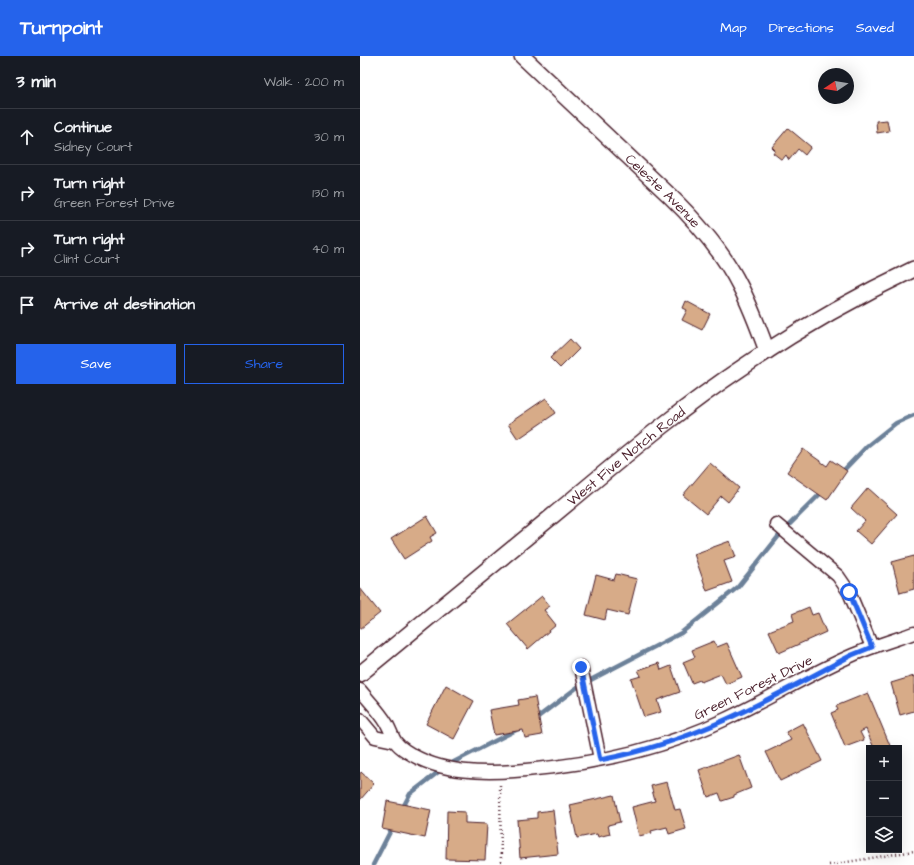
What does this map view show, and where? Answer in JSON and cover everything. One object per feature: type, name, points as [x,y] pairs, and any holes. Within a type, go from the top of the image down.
[{"type":"street","name":"Celeste Avenue","points":[[522,56],[669,195],[699,227],[727,263],[740,286],[751,309],[767,351]]},
{"type":"street","name":"West Five Notch Road","points":[[360,674],[606,471],[702,396],[767,351],[867,292],[914,269]]},
{"type":"street","points":[[776,524],[838,576],[849,592],[872,647]]},
{"type":"street","name":"Green Forest Drive","points":[[360,690],[387,724],[394,741],[404,751],[430,764],[444,768],[482,772],[543,769],[600,760],[654,746],[690,734],[720,722],[852,655],[914,633]]},
{"type":"street","points":[[581,667],[600,760]]},
{"type":"street","name":"Green Forest Drive","points":[[360,719],[375,737],[394,741]]},
{"type":"path","points":[[500,772],[501,865]]},
{"type":"path","points":[[829,865],[914,851]]},
{"type":"building","points":[[887,120],[889,131],[877,133],[876,121]]},
{"type":"building","points":[[788,128],[811,147],[805,155],[798,149],[789,160],[786,155],[782,160],[773,153],[775,150],[772,147]]},
{"type":"building","points":[[686,301],[710,314],[702,330],[682,320],[687,310],[683,308]]},
{"type":"building","points":[[570,339],[579,349],[560,368],[550,358]]},
{"type":"building","points":[[546,398],[556,413],[518,439],[508,424]]},
{"type":"building","points":[[803,449],[827,466],[831,460],[847,471],[827,500],[787,472]]},
{"type":"building","points":[[710,463],[739,488],[728,502],[721,496],[706,514],[683,495]]},
{"type":"building","points":[[868,488],[897,514],[871,544],[856,531],[865,521],[851,508]]},
{"type":"building","points":[[427,516],[437,533],[430,537],[432,541],[404,559],[391,539]]},
{"type":"building","points":[[730,541],[736,557],[724,561],[732,582],[707,591],[694,554]]},
{"type":"building","points":[[914,556],[914,589],[900,593],[892,562]]},
{"type":"building","points":[[616,574],[637,579],[628,615],[607,610],[605,620],[586,615],[596,575],[614,580]]},
{"type":"building","points":[[360,588],[380,613],[360,629]]},
{"type":"building","points":[[542,596],[550,606],[544,610],[556,625],[528,649],[507,624]]},
{"type":"building","points":[[809,607],[812,615],[818,613],[826,632],[779,653],[769,631],[794,621],[792,614]]},
{"type":"building","points":[[714,641],[717,647],[727,643],[742,677],[726,684],[721,674],[701,682],[700,680],[692,683],[683,662],[695,657],[692,650]]},
{"type":"building","points":[[659,663],[661,670],[671,666],[680,692],[657,700],[661,712],[644,717],[631,679],[641,676],[638,670]]},
{"type":"building","points":[[914,676],[914,711],[900,715],[891,683]]},
{"type":"building","points":[[446,685],[474,701],[454,739],[426,724]]},
{"type":"building","points":[[868,693],[890,745],[873,745],[866,729],[860,732],[864,740],[845,747],[831,713],[838,710],[836,706]]},
{"type":"building","points":[[535,697],[542,735],[525,738],[523,730],[494,735],[489,710],[519,705],[518,700]]},
{"type":"building","points":[[803,723],[822,761],[780,781],[766,752],[791,740],[786,732]]},
{"type":"building","points":[[739,755],[751,788],[734,795],[734,797],[722,801],[719,793],[708,797],[699,770]]},
{"type":"building","points":[[361,772],[374,784],[360,800],[360,774]]},
{"type":"building","points":[[667,782],[675,810],[680,809],[686,829],[669,834],[667,827],[639,836],[632,807],[655,801],[651,786]]},
{"type":"building","points":[[614,795],[620,822],[608,825],[610,834],[598,837],[597,834],[577,838],[570,805]]},
{"type":"building","points":[[387,801],[431,810],[425,838],[382,829]]},
{"type":"building","points":[[553,810],[558,854],[520,858],[517,820],[537,818],[537,812]]},
{"type":"building","points":[[447,811],[465,812],[465,823],[487,824],[485,860],[446,859]]},
{"type":"waterway","points":[[841,473],[867,446],[896,423],[914,415]]},
{"type":"waterway","points":[[534,720],[579,686],[681,633],[738,587],[782,532],[823,491]]},
{"type":"waterway","points":[[402,809],[410,794],[446,766],[518,729]]},
{"type":"waterway","points":[[373,865],[393,826]]},
{"type":"route","points":[[581,667],[600,760],[654,746],[725,720],[852,655],[872,647],[849,592]]}]
